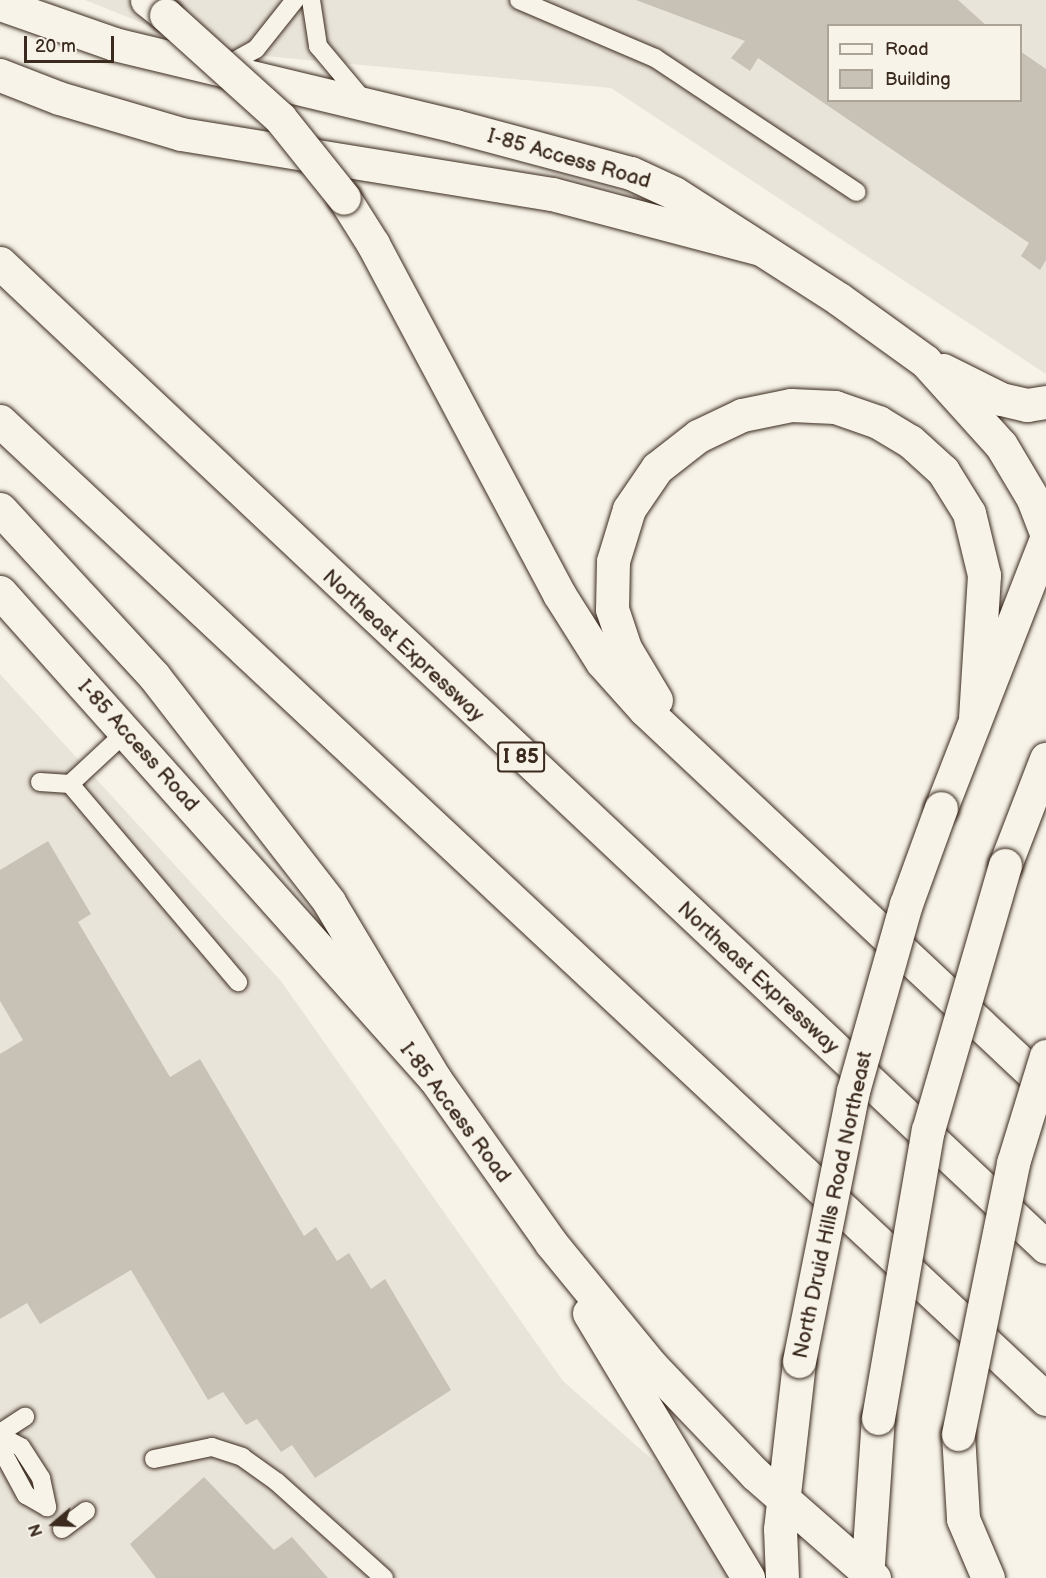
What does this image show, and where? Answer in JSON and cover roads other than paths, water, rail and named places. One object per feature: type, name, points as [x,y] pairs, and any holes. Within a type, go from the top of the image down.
[{"type":"main road","name":"I-85 Access Road","points":[[0,4],[114,44],[368,105],[631,173],[674,193],[925,362],[1001,444],[1033,499],[1046,533]]},
{"type":"main road","points":[[157,7],[280,118],[344,198],[373,244],[559,594],[602,662],[645,710],[688,746],[1046,1086]]},
{"type":"main road","points":[[0,75],[59,98],[180,134],[552,194],[760,249]]},
{"type":"main road","name":"Northeast Expressway","points":[[0,263],[1046,1247]]},
{"type":"main road","points":[[925,362],[1001,399],[1027,405],[1046,402]]},
{"type":"main road","points":[[688,746],[625,648],[612,609],[616,551],[629,509],[657,468],[698,436],[742,415],[791,405],[835,407],[878,422],[910,441],[943,471],[969,513],[984,574],[975,717]]},
{"type":"main road","points":[[0,421],[1046,1399]]},
{"type":"main road","points":[[0,509],[154,676],[329,902],[435,1078]]},
{"type":"main road","name":"North Druid Hills Road Northeast","points":[[782,1578],[782,1500],[800,1361],[853,1091],[906,904],[975,717],[1046,538]]},
{"type":"main road","name":"I-85 Access Road","points":[[0,592],[435,1078],[551,1243],[650,1364],[782,1500],[870,1576]]},
{"type":"main road","points":[[50,647],[94,687],[285,893],[300,901],[329,902]]},
{"type":"main road","points":[[870,1576],[878,1418],[928,1130],[1005,865],[1046,759]]},
{"type":"main road","points":[[988,1578],[963,1519],[958,1434],[1013,1163],[1046,1056]]},
{"type":"main road","points":[[551,1243],[620,1370],[748,1578]]},
{"type":"lane","points":[[219,70],[256,49],[295,0]]},
{"type":"lane","points":[[311,0],[318,46],[368,105]]},
{"type":"lane","points":[[519,0],[655,58],[857,192]]},
{"type":"lane","points":[[70,784],[126,732]]},
{"type":"lane","points":[[40,782],[70,784],[238,982]]},
{"type":"lane","points":[[0,1446],[26,1495],[47,1507],[40,1478],[21,1447],[0,1435],[25,1417]]},
{"type":"lane","points":[[154,1459],[212,1447],[242,1457],[278,1482],[384,1578]]},
{"type":"lane","points":[[62,1529],[86,1511]]}]
